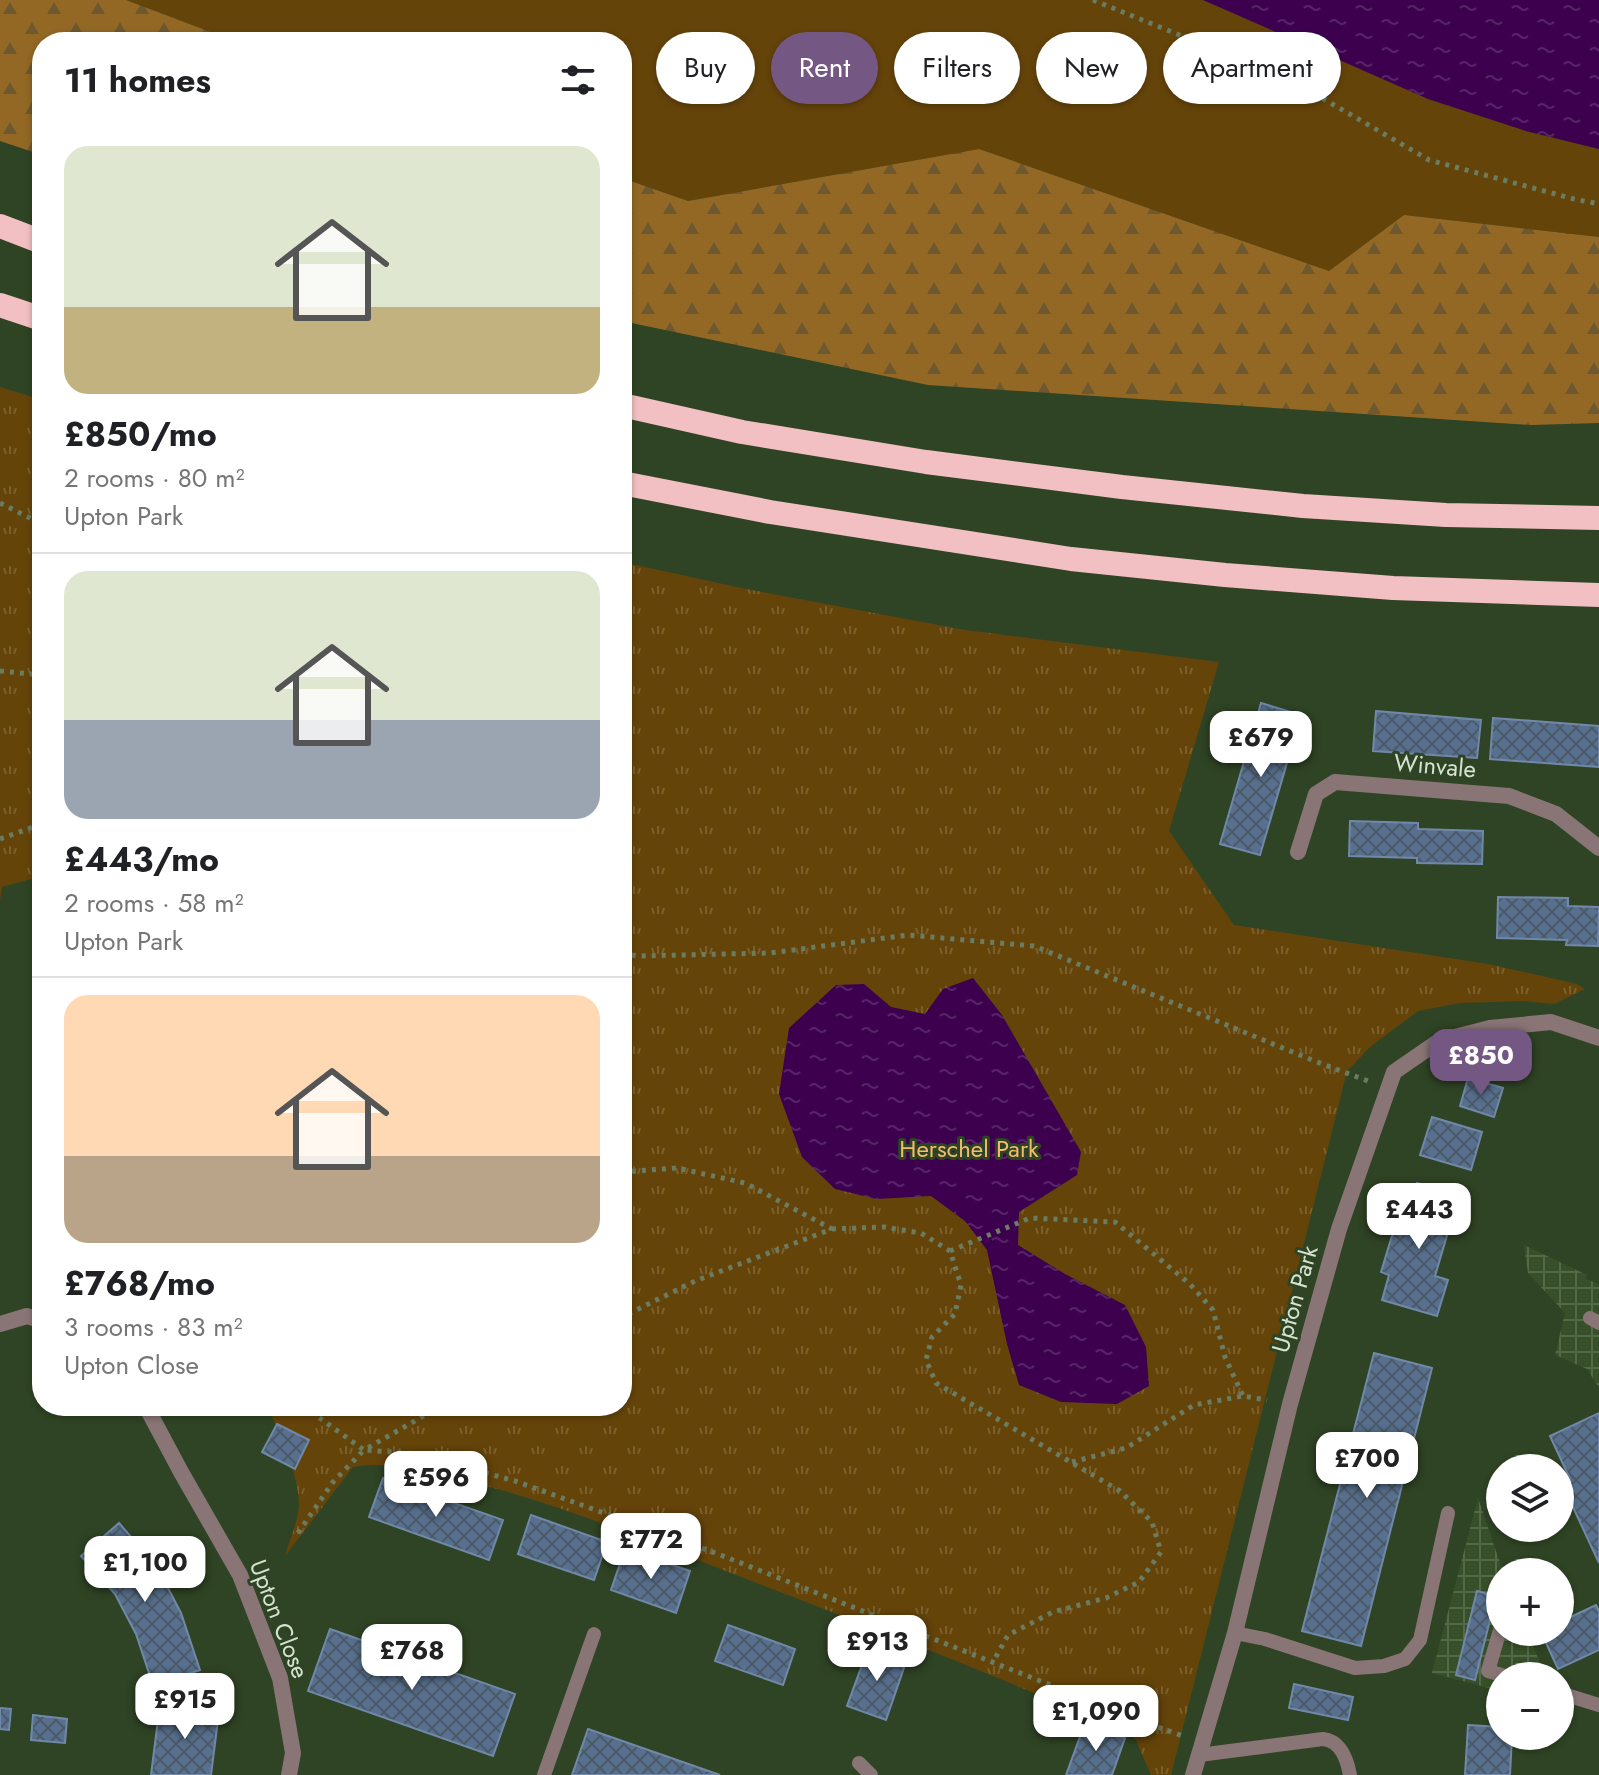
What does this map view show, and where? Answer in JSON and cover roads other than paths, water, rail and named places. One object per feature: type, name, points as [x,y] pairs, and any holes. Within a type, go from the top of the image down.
[{"type":"highway","points":[[0,226],[32,238]]},
{"type":"highway","points":[[0,305],[32,316]]},
{"type":"highway","points":[[632,407],[758,435],[926,462],[1122,487],[1303,506],[1446,515],[1599,518]]},
{"type":"highway","points":[[632,485],[770,512],[1071,559],[1393,588],[1599,595]]},
{"type":"street","name":"Winvale","points":[[1298,852],[1316,794],[1335,782],[1509,796],[1556,814],[1599,848]]},
{"type":"street","name":"Upton Park","points":[[1193,1775],[1235,1633],[1290,1404],[1339,1229],[1394,1072],[1439,1041],[1490,1028],[1551,1022],[1599,1038]]},
{"type":"street","points":[[0,1324],[27,1316],[32,1318]]},
{"type":"street","name":"Upton Close","points":[[151,1416],[240,1575],[280,1678],[293,1753],[289,1775]]},
{"type":"street","points":[[1201,1748],[1205,1775]]},
{"type":"lane","points":[[1235,1633],[1265,1639],[1355,1668],[1384,1666],[1405,1659],[1420,1640],[1448,1513]]},
{"type":"lane","points":[[544,1775],[594,1634]]},
{"type":"lane","points":[[1574,1697],[1599,1705]]},
{"type":"lane","points":[[1201,1748],[1331,1740],[1343,1751],[1350,1775]]},
{"type":"lane","points":[[859,1763],[871,1775]]},
{"type":"water","points":[[1203,0],[1599,0],[1599,149],[1526,131],[1428,99],[1341,61],[1341,32],[1276,32]]},
{"type":"water","points":[[973,978],[1002,1015],[1081,1152],[1077,1175],[1019,1212],[1018,1245],[1125,1305],[1146,1347],[1149,1386],[1117,1404],[1061,1402],[1019,1385],[987,1250],[965,1221],[931,1196],[876,1199],[835,1189],[802,1157],[779,1094],[789,1028],[836,985],[864,984],[891,1007],[925,1014],[943,989]]},
{"type":"park label","name":"Herschel Park","points":[[969,1149]]}]
